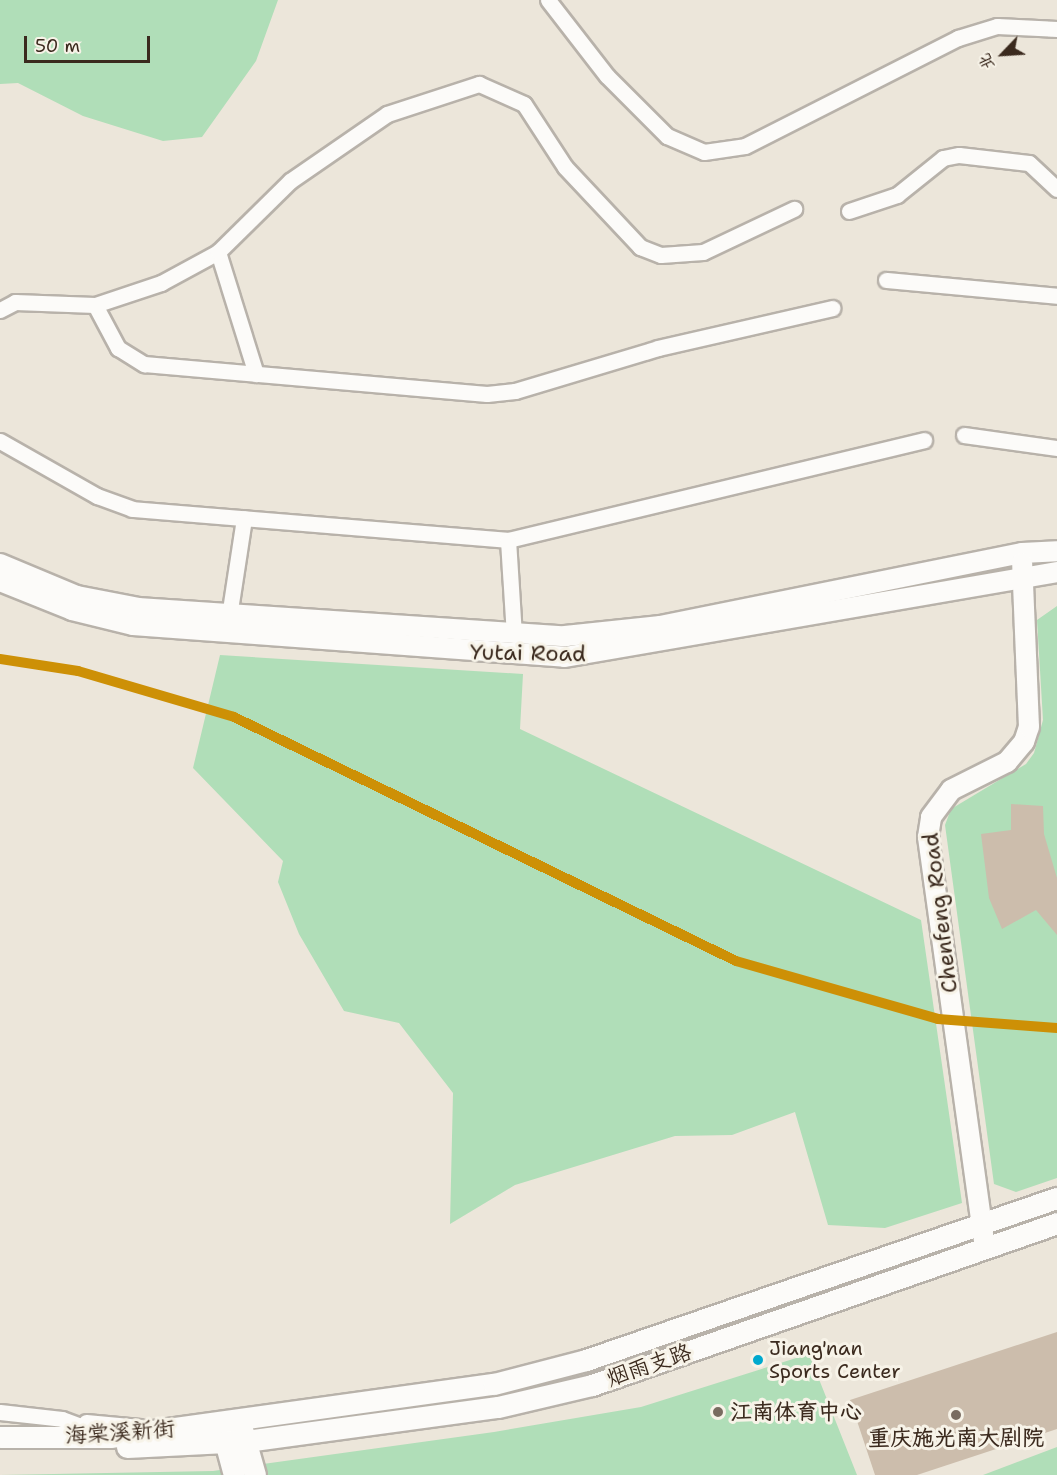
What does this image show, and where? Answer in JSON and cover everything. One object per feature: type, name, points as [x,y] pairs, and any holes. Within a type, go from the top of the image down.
[{"type":"main road","name":"烟雨支路","points":[[233,1432],[494,1384],[586,1360],[1057,1198]]},
{"type":"main road","name":"烟雨支路","points":[[233,1432],[498,1407],[592,1385],[1057,1223]]},
{"type":"main road","name":"海棠溪新街","points":[[0,1437],[110,1437],[167,1430],[233,1432]]},
{"type":"main road","name":"海棠溪新街","points":[[0,1449],[138,1447],[233,1432]]},
{"type":"main road","points":[[233,1432],[234,1475]]},
{"type":"main road","points":[[233,1432],[255,1475]]},
{"type":"street","points":[[548,0],[607,76],[667,136],[704,152],[745,146],[958,38],[998,26],[1057,30]]},
{"type":"street","points":[[0,310],[15,302],[95,305],[161,283],[218,252],[290,181],[387,114],[479,84],[524,104],[565,167],[640,247],[661,255],[703,252],[794,209]]},
{"type":"street","points":[[849,212],[897,195],[943,158],[959,155],[1029,163],[1057,189]]},
{"type":"street","points":[[218,252],[256,374]]},
{"type":"street","points":[[886,280],[1057,296]]},
{"type":"street","points":[[95,305],[118,348],[144,364],[256,374],[515,391],[658,348],[832,308]]},
{"type":"street","points":[[964,435],[1057,448]]},
{"type":"street","points":[[0,441],[97,496],[132,509],[508,540],[924,440]]},
{"type":"street","points":[[228,623],[244,518]]},
{"type":"street","points":[[508,540],[514,635]]},
{"type":"street","name":"Yutai Road","points":[[0,580],[100,618],[565,636],[660,626],[1022,553],[1057,551]]},
{"type":"street","name":"Chenfeng Road","points":[[985,1248],[928,837],[931,817],[951,790],[1007,762],[1024,742],[1029,727],[1022,553]]},
{"type":"street","name":"Yutai Road","points":[[0,564],[77,596],[228,623],[565,657],[662,645],[1023,574],[1057,572]]},
{"type":"street","points":[[0,1412],[167,1430]]},
{"type":"street","points":[[62,1419],[138,1447]]},
{"type":"green space","points":[[0,0],[278,0],[256,61],[202,137],[163,141],[83,116],[18,83],[0,84]]},
{"type":"green space","points":[[1057,606],[1057,1178],[1016,1192],[994,1184],[945,825],[951,809],[1026,764],[1034,753],[1043,720],[1037,620]]},
{"type":"green space","points":[[220,655],[523,674],[520,729],[921,920],[962,1203],[885,1228],[828,1225],[795,1112],[732,1135],[675,1136],[515,1185],[450,1224],[453,1093],[399,1023],[344,1011],[299,934],[278,882],[283,861],[193,768]]},
{"type":"green space","name":"江南体育中心","points":[[809,1354],[857,1475],[0,1475],[213,1471],[494,1432],[641,1407]]},
{"type":"green space","points":[[1057,1447],[1057,1475],[983,1475]]},
{"type":"building","points":[[1011,804],[1043,806],[1044,834],[1057,878],[1057,935],[1036,910],[1002,929],[989,898],[981,834],[1011,830]]},
{"type":"building","name":"重庆施光南大剧院","points":[[1057,1332],[1057,1429],[917,1475],[875,1475],[850,1400]]},
{"type":"transit line","points":[[0,659],[78,671],[234,717],[736,961],[938,1019],[1057,1028]]},
{"type":"place","name":"Jiang'nan Sports Center","points":[[758,1360]]},
{"type":"place","name":"江南体育中心","points":[[718,1412]]},
{"type":"place","name":"重庆施光南大剧院","points":[[956,1415]]}]
